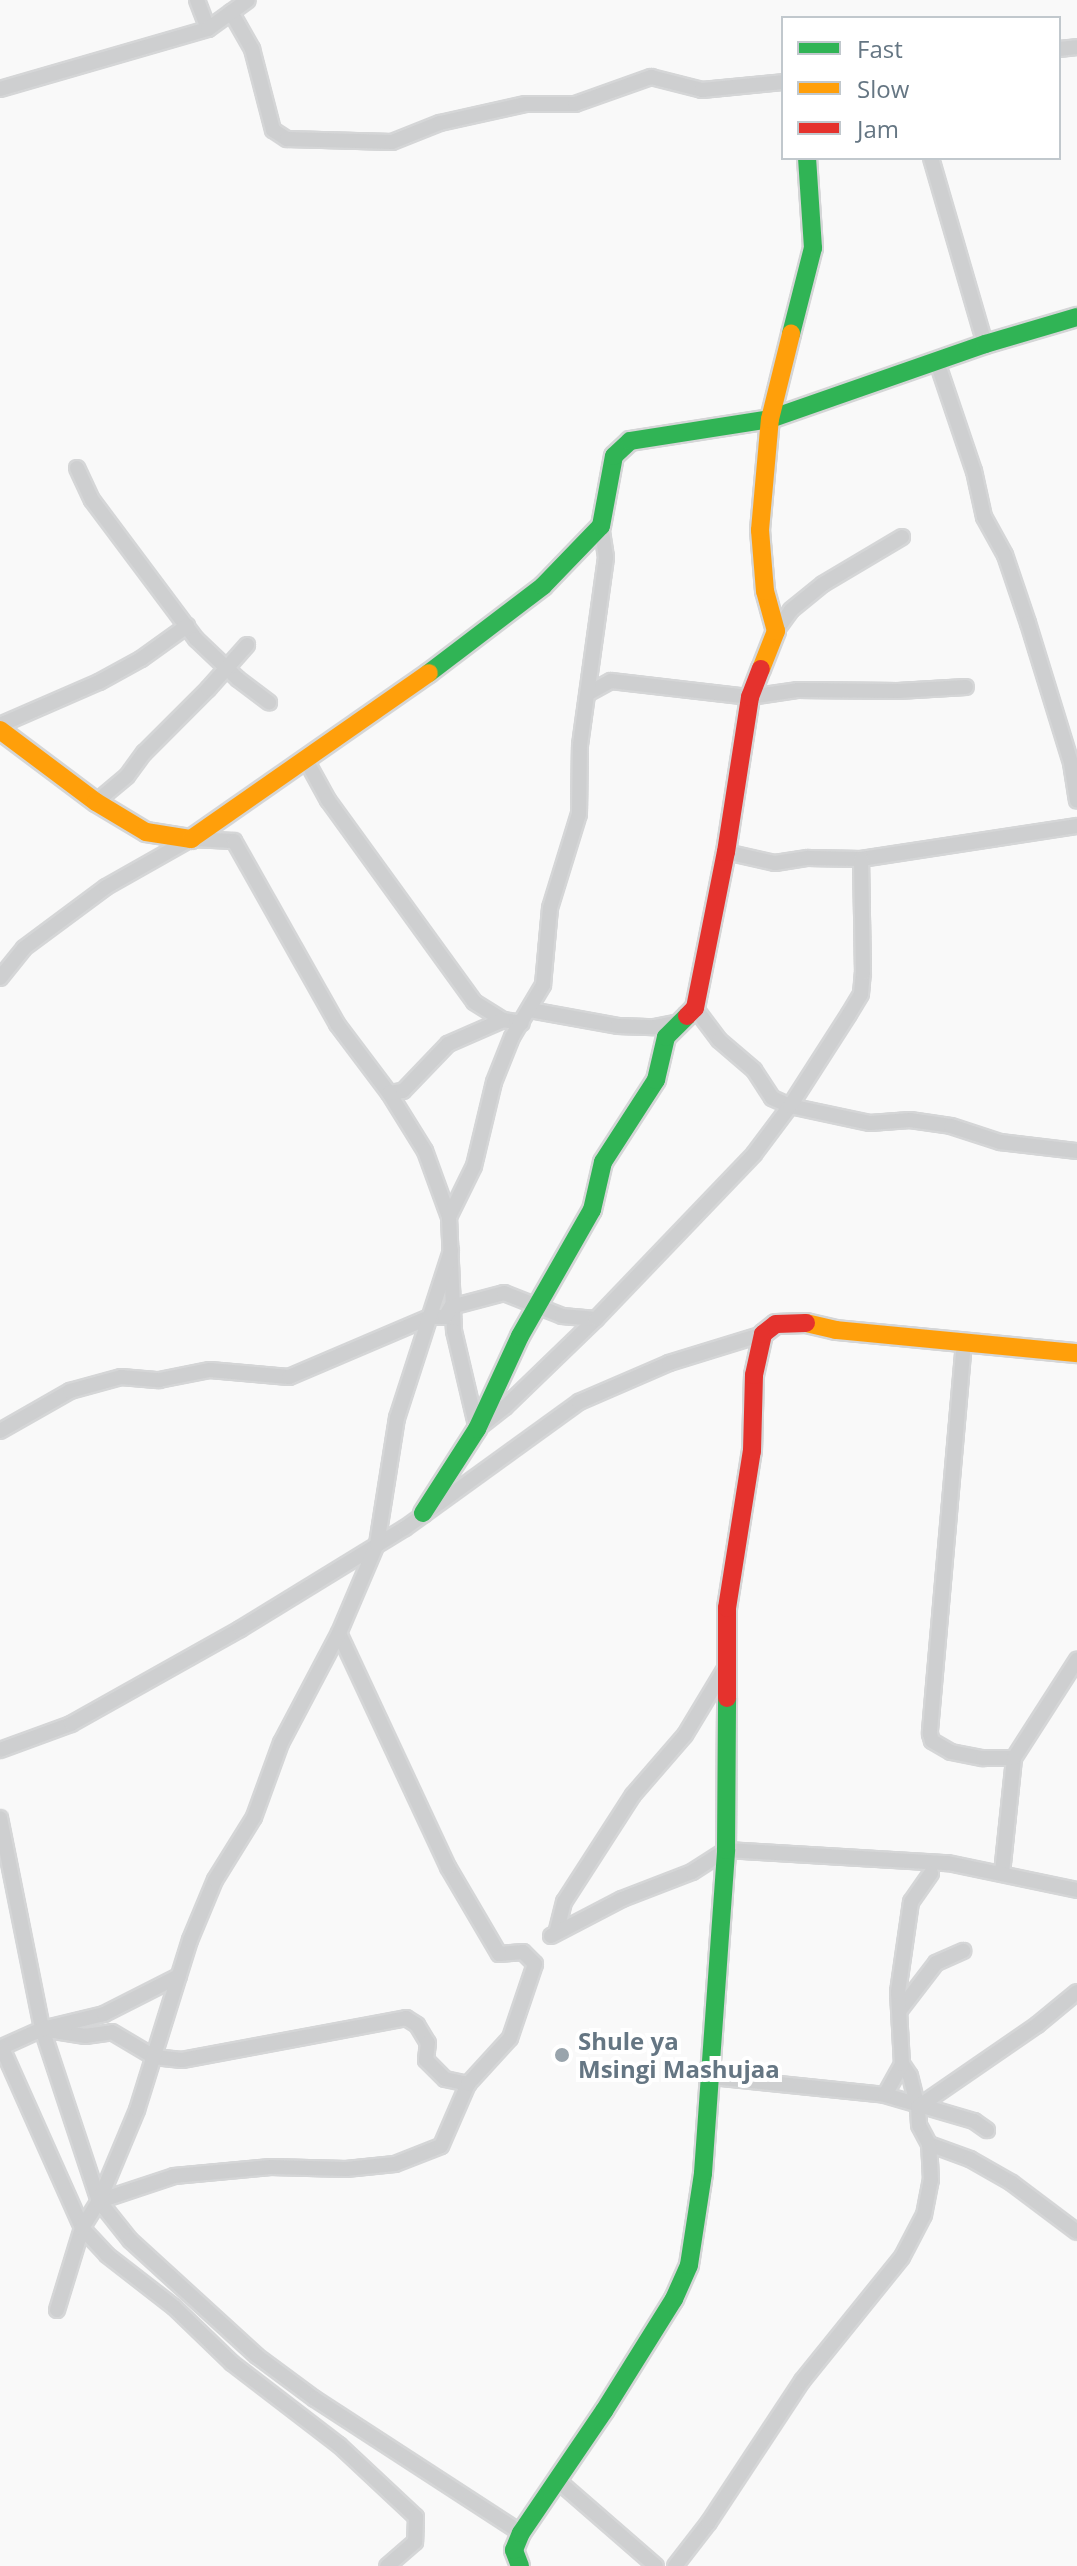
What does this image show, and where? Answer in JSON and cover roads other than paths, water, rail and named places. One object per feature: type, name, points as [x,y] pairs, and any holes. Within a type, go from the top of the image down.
[{"type":"street","points":[[197,0],[208,29]]},
{"type":"street","points":[[0,89],[208,29],[246,0]]},
{"type":"street","points":[[231,12],[252,49],[273,130],[287,139],[392,142],[440,123],[526,104],[575,104],[651,77],[702,90],[781,82]]},
{"type":"street","points":[[776,631],[765,591],[760,530],[770,419],[813,248],[807,160]]},
{"type":"street","points":[[932,160],[985,344]]},
{"type":"street","points":[[449,1217],[474,1166],[494,1082],[543,985],[550,908],[579,814],[580,745],[606,557],[601,526],[614,456],[630,441],[770,419],[985,344],[1077,317]]},
{"type":"street","points":[[937,362],[974,471],[984,517],[1005,555],[1028,623],[1071,763],[1077,801]]},
{"type":"street","points":[[77,468],[92,500],[187,626],[227,668],[269,702]]},
{"type":"street","points":[[0,978],[24,948],[106,887],[191,839],[306,760],[543,586],[601,526]]},
{"type":"street","points":[[423,1513],[477,1429],[537,1306],[592,1210],[603,1162],[656,1080],[666,1037],[695,1008],[726,852],[750,697],[776,631],[791,610],[823,584],[902,537]]},
{"type":"street","points":[[187,626],[141,659],[99,682],[0,728],[96,802],[146,832],[234,841],[337,1024],[389,1093],[425,1151],[449,1217],[451,1307],[477,1429]]},
{"type":"street","points":[[96,802],[127,776],[144,753],[247,645]]},
{"type":"street","points":[[589,693],[611,681],[750,697],[798,690],[898,691],[966,687]]},
{"type":"street","points":[[306,760],[328,800],[474,1002],[503,1020]]},
{"type":"street","points":[[726,852],[775,863],[808,858],[861,859],[1077,826]]},
{"type":"street","points":[[477,1429],[505,1407],[596,1319],[754,1154],[790,1106],[861,994],[861,859]]},
{"type":"street","points":[[695,1008],[719,1040],[754,1070],[772,1098],[790,1106],[870,1123],[910,1120],[951,1126],[1000,1142],[1077,1151]]},
{"type":"street","points":[[389,1093],[403,1091],[448,1044],[503,1020],[526,1017],[654,1027],[680,1022]]},
{"type":"street","points":[[57,2310],[82,2228],[99,2201],[137,2110],[179,1976],[215,1880],[254,1817],[281,1743],[339,1633],[377,1544],[397,1418],[451,1251]]},
{"type":"street","points":[[0,1431],[70,1391],[121,1377],[159,1380],[210,1370],[289,1377],[430,1317],[445,1317],[451,1307],[504,1293],[562,1316],[596,1319]]},
{"type":"street","points":[[0,1750],[71,1724],[132,1691],[377,1544],[579,1402],[669,1363],[763,1334],[776,1324],[798,1321],[836,1330],[1077,1353]]},
{"type":"street","points":[[520,2566],[514,2550],[521,2533],[674,2299],[689,2265],[703,2173],[712,2077],[726,1850],[727,1608],[752,1451],[754,1375],[763,1334]]},
{"type":"street","points":[[964,1342],[930,1734],[937,1746],[951,1752],[983,1758],[1014,1758]]},
{"type":"street","points":[[99,2201],[174,2176],[271,2167],[346,2169],[395,2164],[441,2146],[468,2084],[510,2038],[524,1988],[535,1964],[523,1952],[499,1954],[448,1867],[339,1633]]},
{"type":"street","points":[[1002,1873],[1014,1758],[1077,1660]]},
{"type":"street","points":[[727,1667],[685,1735],[633,1795],[564,1902],[554,1933],[622,1899],[692,1872],[726,1850],[948,1863],[1077,1890]]},
{"type":"street","points":[[0,1818],[42,2029],[99,2201],[130,2240],[257,2356],[315,2399],[521,2533]]},
{"type":"street","points":[[885,2095],[902,2064],[898,1992],[911,1902],[931,1873]]},
{"type":"street","points":[[900,2010],[936,1963],[963,1951]]},
{"type":"street","points":[[179,1976],[104,2014],[42,2029],[1,2048],[82,2228],[107,2255],[174,2307],[232,2363],[339,2445],[416,2517],[415,2542],[387,2566]]},
{"type":"street","points":[[918,2107],[1037,2025],[1077,1992]]},
{"type":"street","points":[[42,2029],[85,2036],[112,2032],[154,2057],[182,2060],[286,2038],[329,2034],[406,2018],[417,2025],[428,2043],[426,2060],[445,2079],[468,2084]]},
{"type":"street","points":[[675,2566],[709,2522],[802,2381],[902,2257],[924,2215],[931,2180],[929,2144],[919,2125],[910,2076],[902,2064]]},
{"type":"street","points":[[712,2077],[885,2095],[974,2121],[987,2130]]},
{"type":"street","points":[[929,2144],[970,2159],[1012,2183],[1077,2232]]},
{"type":"street","points":[[557,2480],[656,2566]]},
{"type":"place","name":"Shule ya Msingi Mashujaa","points":[[562,2055]]}]
